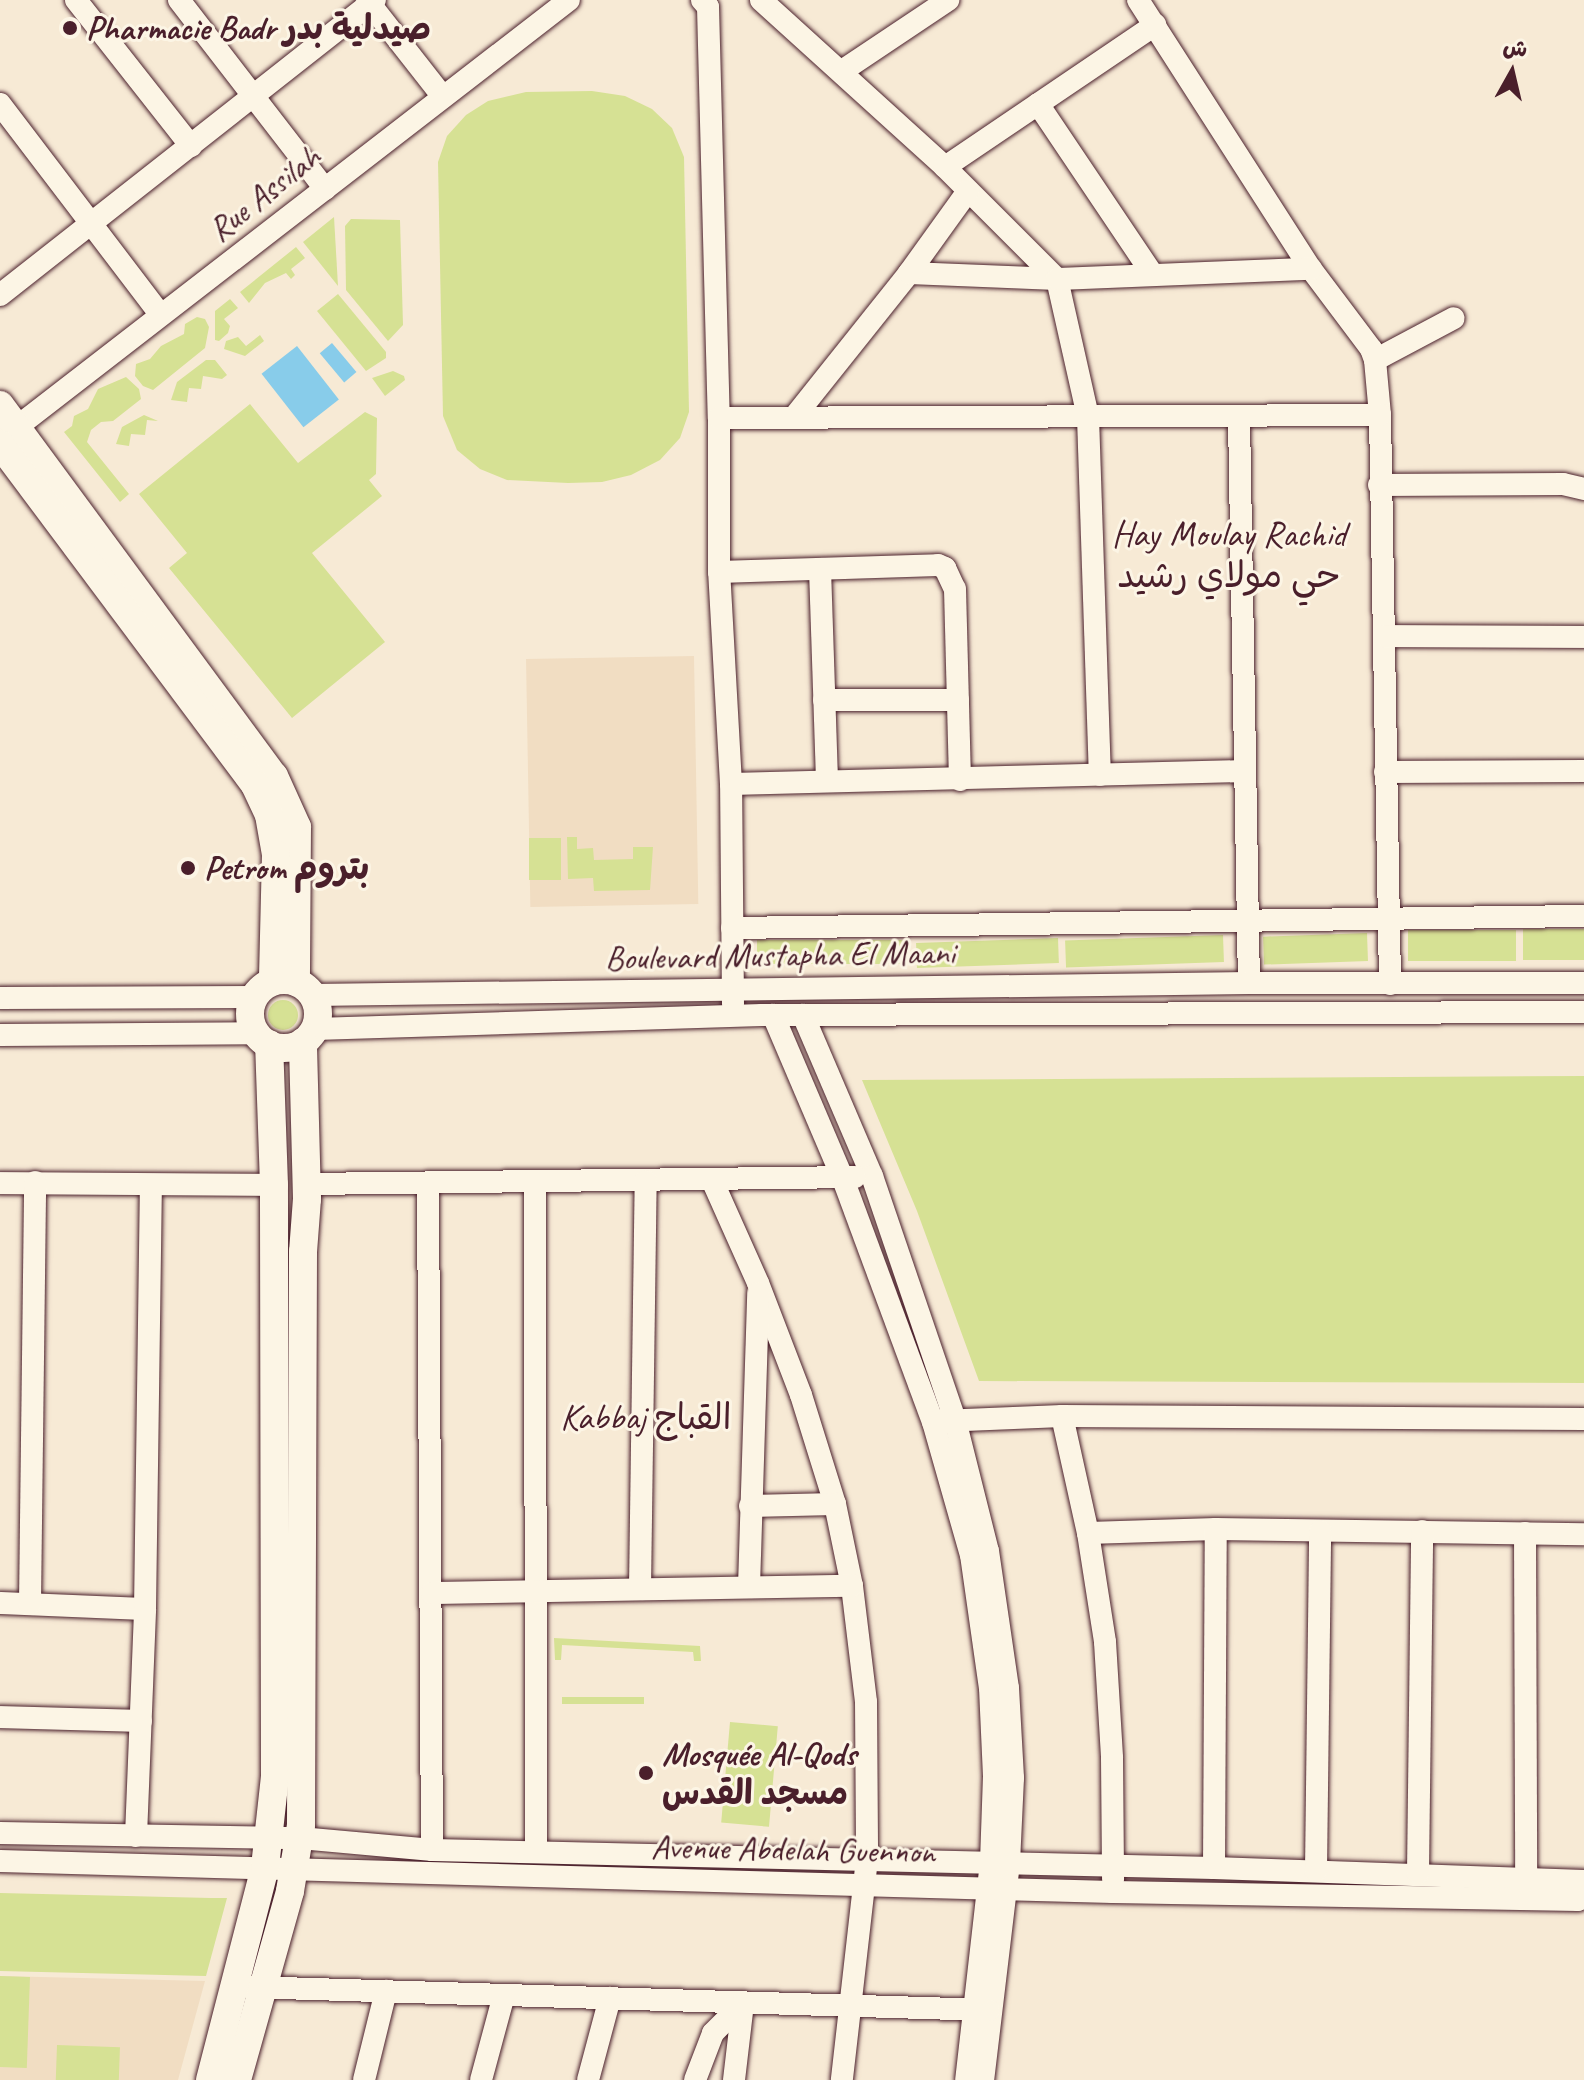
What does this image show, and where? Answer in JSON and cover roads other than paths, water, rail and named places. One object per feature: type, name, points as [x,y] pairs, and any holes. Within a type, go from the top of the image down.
[{"type":"main road","points":[[4,430],[274,776],[290,806],[298,851],[284,989],[250,1015],[262,1039],[274,1184],[275,1777],[237,2080]]},
{"type":"main road","points":[[210,2080],[295,1872],[300,1838],[303,1252],[309,1035],[318,1012],[284,989]]},
{"type":"main road","points":[[262,1039],[282,1048],[309,1035]]},
{"type":"main road","points":[[274,1184],[307,1183]]},
{"type":"street","points":[[76,0],[191,146]]},
{"type":"street","points":[[179,0],[325,189]]},
{"type":"street","name":"Rue Assilah","points":[[4,430],[161,315],[569,0]]},
{"type":"street","points":[[761,0],[945,167],[1057,279],[1088,417],[1100,775]]},
{"type":"street","points":[[842,71],[948,0]]},
{"type":"street","points":[[1138,0],[1311,269],[1371,349],[1375,360],[1380,415],[1390,984]]},
{"type":"street","points":[[0,295],[371,1],[443,97]]},
{"type":"street","points":[[710,2],[719,418],[719,572],[731,784],[734,1016]]},
{"type":"street","points":[[945,167],[1155,25]]},
{"type":"street","points":[[0,104],[161,315]]},
{"type":"street","points":[[1038,104],[1153,275]]},
{"type":"street","points":[[795,416],[909,273],[968,191]]},
{"type":"street","points":[[909,273],[1057,279],[1311,269]]},
{"type":"street","points":[[1375,360],[1454,318]]},
{"type":"street","points":[[719,418],[1380,415]]},
{"type":"street","points":[[1239,418],[1245,920],[1249,983]]},
{"type":"street","points":[[1379,485],[1563,484],[1584,489]]},
{"type":"street","points":[[719,572],[938,565],[945,568],[955,589],[960,780]]},
{"type":"street","points":[[820,569],[827,781]]},
{"type":"street","points":[[1384,636],[1584,637]]},
{"type":"street","points":[[824,700],[958,700]]},
{"type":"street","points":[[731,784],[1244,771]]},
{"type":"street","points":[[1385,772],[1584,771]]},
{"type":"street","points":[[732,928],[1584,916]]},
{"type":"street","name":"Boulevard Mustapha El Maani","points":[[0,998],[284,989],[733,991],[1249,983],[1584,983]]},
{"type":"street","points":[[526,991],[527,1021]]},
{"type":"street","name":"Boulevard Mustapha El Maani","points":[[309,1035],[527,1021],[773,1015],[1584,1012]]},
{"type":"street","points":[[773,1015],[944,1421]]},
{"type":"street","points":[[803,1015],[872,1176],[944,1421],[988,1551],[1008,1688],[1013,1778],[983,2010],[983,2080]]},
{"type":"street","points":[[0,1035],[262,1039]]},
{"type":"street","points":[[307,1183],[843,1179],[872,1176]]},
{"type":"street","points":[[712,1180],[758,1283],[801,1395],[835,1504],[852,1586],[866,1702],[867,1859],[842,2080]]},
{"type":"street","points":[[640,1589],[646,1181]]},
{"type":"street","points":[[30,1604],[35,1182]]},
{"type":"street","points":[[535,1182],[536,1852]]},
{"type":"street","points":[[0,1183],[151,1186],[274,1184]]},
{"type":"street","points":[[428,1183],[432,1850]]},
{"type":"street","points":[[136,1836],[145,1609],[151,1186]]},
{"type":"street","points":[[749,1587],[758,1283]]},
{"type":"street","points":[[944,1421],[1062,1416],[1584,1419]]},
{"type":"street","points":[[1062,1416],[1088,1533],[1105,1642],[1113,1892]]},
{"type":"street","points":[[750,1506],[835,1504]]},
{"type":"street","points":[[1088,1533],[1216,1529],[1584,1534]]},
{"type":"street","points":[[1214,1868],[1216,1529]]},
{"type":"street","points":[[1316,1871],[1320,1531]]},
{"type":"street","points":[[1418,1873],[1422,1531]]},
{"type":"street","points":[[1525,1533],[1526,1876]]},
{"type":"street","points":[[432,1593],[852,1586]]},
{"type":"street","points":[[0,1603],[145,1609]]},
{"type":"street","points":[[0,1717],[141,1721]]},
{"type":"street","name":"Avenue Abdelah Guennon","points":[[0,1833],[300,1838],[432,1850],[1418,1873],[1584,1881]]},
{"type":"street","name":"Avenue Abdelah Guennon","points":[[0,1861],[265,1867],[295,1872],[1113,1892],[1578,1900],[1584,1897]]},
{"type":"street","points":[[248,1987],[983,2010]]},
{"type":"street","points":[[364,2080],[386,1991]]},
{"type":"street","points":[[481,2080],[504,1995]]},
{"type":"street","points":[[588,2080],[610,1998]]},
{"type":"street","points":[[695,2080],[713,2033],[727,2015],[743,2003]]},
{"type":"street","points":[[734,2080],[743,2003]]},
{"type":"street","points":[[966,2080],[983,2010]]},
{"type":"water","points":[[332,343],[356,372],[344,382],[320,353]]},
{"type":"water","points":[[297,346],[339,400],[303,427],[262,374]]},
{"type":"place","name":"Pharmacie Badr صيدلية بدر","points":[[70,28]]},
{"type":"place","name":"Petrom بتروم","points":[[188,868]]},
{"type":"place","name":"Mosquée Al-Qods مسجد القدس","points":[[646,1773]]},
{"type":"district","name":"Hay Moulay Rachid حي مولاي رشيد","points":[[1229,554]]},
{"type":"district","name":"Kabbaj القباج","points":[[646,1418]]}]
